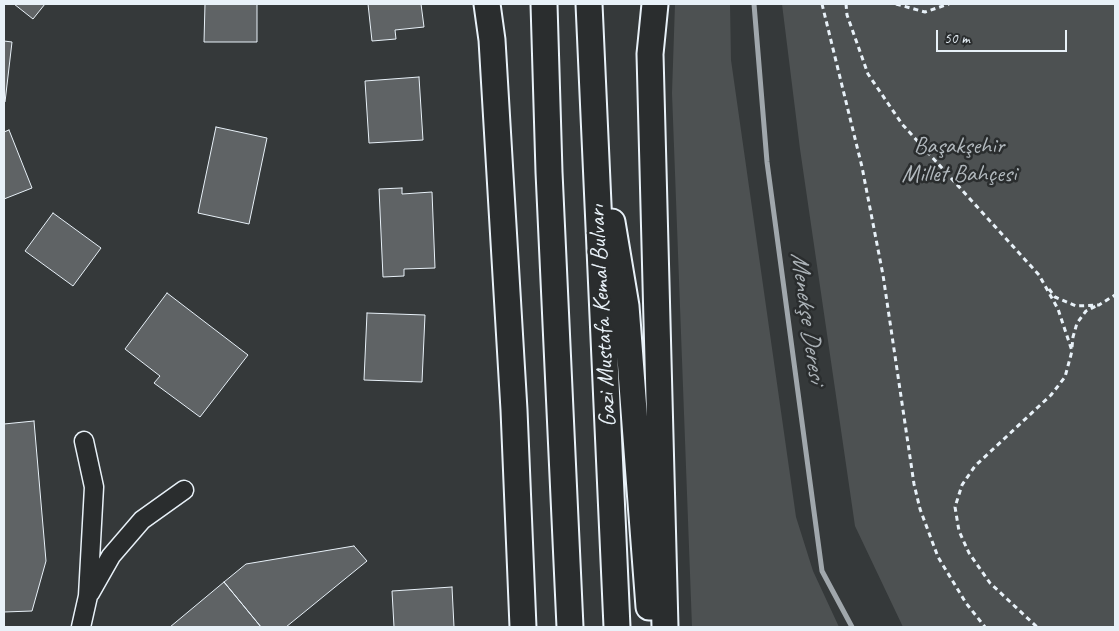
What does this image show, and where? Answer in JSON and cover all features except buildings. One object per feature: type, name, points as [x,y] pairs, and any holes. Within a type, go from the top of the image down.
[{"type":"highway","points":[[488,4],[492,40],[514,410],[522,627]]},
{"type":"highway","points":[[492,40],[493,4]]},
{"type":"highway","name":"Gazi Mustafa Kemal Bulvarı","points":[[544,4],[570,627]]},
{"type":"highway","name":"Gazi Mustafa Kemal Bulvarı","points":[[590,4],[617,627]]},
{"type":"highway","points":[[655,4],[650,54],[666,627]]},
{"type":"highway","points":[[594,106],[626,306],[651,627]]},
{"type":"street","points":[[81,627],[88,596],[94,487],[84,440]]},
{"type":"street","points":[[88,596],[111,556],[142,520],[184,490]]},
{"type":"path","points":[[822,4],[862,168],[883,275],[920,510],[938,557],[966,603],[985,627]]},
{"type":"path","points":[[846,4],[847,15],[868,74],[902,124],[1025,258],[1055,297],[1076,306],[1099,305]]},
{"type":"path","points":[[896,4],[925,12],[949,4]]},
{"type":"path","points":[[1041,279],[1058,309],[1072,351]]},
{"type":"path","points":[[1037,627],[990,583],[968,553],[959,531],[955,507],[962,485],[975,466],[1051,395],[1065,377],[1072,351],[1072,337],[1086,311],[1115,295]]},
{"type":"path","points":[[1109,300],[1115,300]]},
{"type":"green space","points":[[675,4],[730,4],[731,60],[796,517],[813,571],[839,627],[692,627],[672,93]]},
{"type":"green space","name":"Başakşehir Millet Bahçesi","points":[[782,4],[1115,4],[1115,627],[903,627],[855,526],[800,149]]},
{"type":"waterway","name":"Menekşe Deresi","points":[[754,4],[767,162],[822,571],[852,627]]}]
